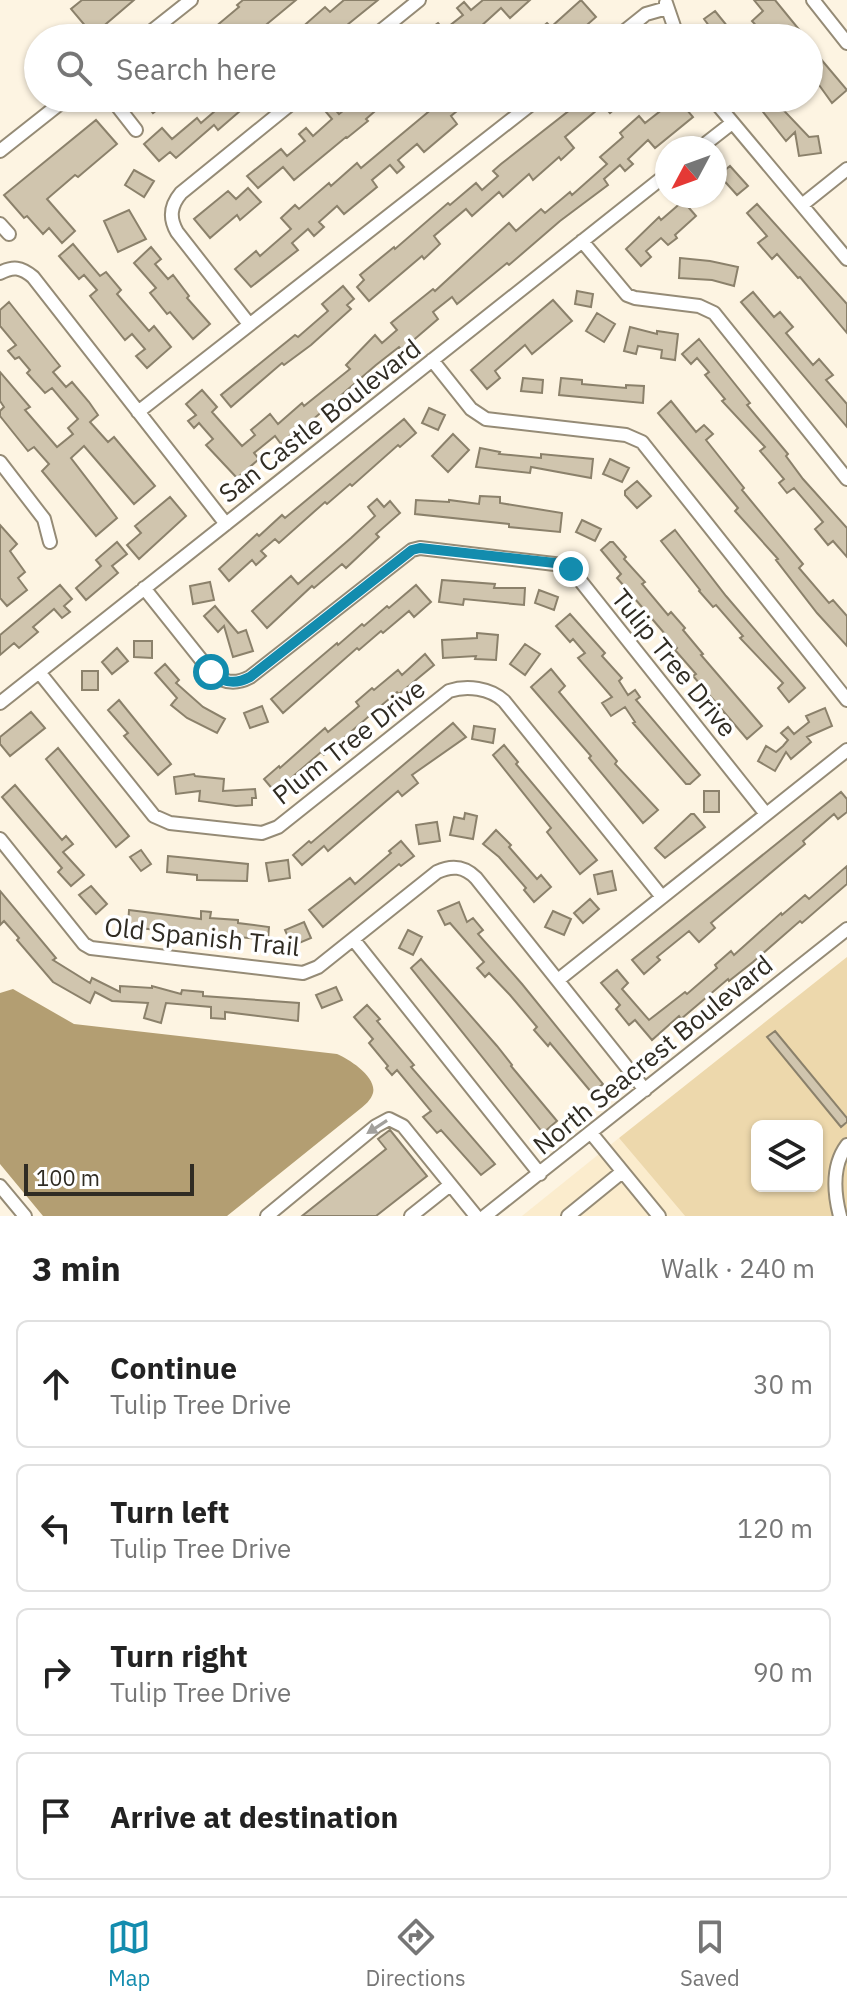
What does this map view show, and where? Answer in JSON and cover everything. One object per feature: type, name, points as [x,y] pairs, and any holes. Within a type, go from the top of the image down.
[{"type":"street","points":[[161,24],[191,0]]},
{"type":"street","points":[[389,24],[419,0]]},
{"type":"street","points":[[813,0],[847,43]]},
{"type":"street","points":[[634,24],[666,4],[673,24]]},
{"type":"street","points":[[0,151],[49,112]]},
{"type":"street","points":[[122,112],[136,130]]},
{"type":"street","points":[[249,324],[177,232],[171,216],[172,208],[181,193],[281,112]]},
{"type":"street","points":[[138,412],[521,112]]},
{"type":"street","points":[[723,112],[847,259]]},
{"type":"street","points":[[715,136],[732,123]]},
{"type":"street","points":[[802,205],[847,169]]},
{"type":"street","name":"San Castle Boulevard","points":[[0,703],[655,183]]},
{"type":"street","points":[[582,241],[627,295],[699,306],[714,313],[847,479]]},
{"type":"street","points":[[0,273],[20,268],[33,277],[226,524]]},
{"type":"street","points":[[432,360],[471,409],[486,419],[626,435],[642,442],[847,700]]},
{"type":"street","points":[[0,462],[44,519],[50,542]]},
{"type":"street","name":"Tulip Tree Drive","points":[[144,588],[211,672],[225,682],[234,683],[250,677],[412,550],[420,548],[563,565],[571,569],[766,814]]},
{"type":"street","name":"Plum Tree Drive","points":[[39,672],[154,816],[170,823],[262,833],[278,827],[449,691],[466,688],[490,691],[504,701],[662,897]]},
{"type":"street","points":[[558,980],[847,750]]},
{"type":"street","name":"Old Spanish Trail","points":[[0,839],[84,944],[91,948],[303,973],[318,967],[437,872],[445,868],[462,868],[476,878],[645,1090]]},
{"type":"street","name":"North Seacrest Boulevard","points":[[485,1216],[847,929]]},
{"type":"street","points":[[353,939],[540,1174]]},
{"type":"street","points":[[267,1216],[376,1126],[389,1119],[403,1126],[476,1216]]},
{"type":"street","points":[[591,1133],[659,1216]]},
{"type":"street","points":[[840,1216],[834,1195],[839,1155],[847,1145]]},
{"type":"street","points":[[568,1216],[622,1172]]},
{"type":"street","points":[[411,1216],[450,1185]]},
{"type":"street","points":[[0,1186],[25,1216]]},
{"type":"shaded area","points":[[847,957],[847,1216],[685,1216],[619,1138]]},
{"type":"shaded area","points":[[13,989],[74,1024],[337,1054],[367,1075],[373,1093],[362,1107],[227,1216],[43,1216],[0,1164],[0,993]]},
{"type":"shaded area","points":[[619,1138],[685,1216],[522,1216]]},
{"type":"building","points":[[82,0],[134,0],[106,24],[84,24],[71,9]]},
{"type":"building","points":[[243,0],[296,0],[267,24],[219,24],[239,7],[237,5]]},
{"type":"building","points":[[344,0],[378,0],[348,24],[306,24],[325,7],[330,12]]},
{"type":"building","points":[[483,0],[530,0],[510,18],[501,8],[483,24],[452,24],[463,15],[457,8],[464,2],[471,10]]},
{"type":"building","points":[[581,0],[596,17],[588,24],[554,24]]},
{"type":"building","points":[[754,0],[775,0],[795,24],[755,24],[752,21],[763,11]]},
{"type":"building","points":[[715,11],[726,24],[708,24],[704,19]]},
{"type":"building","points":[[823,62],[847,90],[832,103],[823,90]]},
{"type":"building","points":[[214,112],[239,112],[218,130],[214,125],[176,158],[170,152],[159,161],[144,144],[162,128],[172,139],[197,118],[201,123]]},
{"type":"building","points":[[326,112],[374,112],[366,119],[368,121],[294,180],[283,167],[258,188],[247,176],[281,149],[287,156],[305,141],[299,134],[306,128],[313,136],[332,119]]},
{"type":"building","points":[[428,112],[456,112],[451,116],[457,124],[424,152],[417,144],[398,160],[404,167],[397,173],[390,165],[372,180],[377,187],[344,214],[337,206],[319,222],[324,227],[314,236],[308,229],[292,243],[298,250],[251,287],[235,269],[256,251],[260,256],[291,229],[281,218],[295,205],[299,209],[329,183],[331,186],[357,163],[361,168]]},
{"type":"building","points":[[567,112],[595,112],[565,137],[574,148],[561,160],[559,157],[533,180],[529,174],[503,197],[499,192],[472,216],[466,209],[434,236],[440,244],[369,301],[357,287],[364,280],[360,275],[476,183],[482,190],[498,176],[493,171]]},
{"type":"building","points":[[659,112],[689,112],[693,117],[670,136],[655,136],[655,148],[648,140],[628,159],[633,164],[625,171],[620,165],[604,179],[608,185],[457,304],[452,297],[433,312],[438,319],[402,350],[399,347],[376,365],[295,435],[293,433],[281,444],[275,436],[254,453],[259,459],[237,478],[206,445],[213,439],[199,423],[194,428],[188,421],[196,415],[186,404],[202,390],[217,407],[212,412],[242,446],[255,435],[251,430],[270,414],[278,424],[350,369],[346,365],[375,335],[382,343],[397,330],[391,323],[433,289],[435,291],[509,223],[516,231],[541,209],[545,213],[570,192],[572,195],[607,164],[600,157],[623,137],[620,133],[639,116],[645,123]]},
{"type":"building","points":[[763,112],[785,112],[809,137],[818,136],[821,153],[799,156],[795,132],[786,141]]},
{"type":"building","points":[[96,120],[117,144],[47,199],[75,231],[62,243],[49,228],[43,234],[4,195]]},
{"type":"building","points":[[730,166],[748,186],[737,195],[727,184],[727,168]]},
{"type":"building","points":[[134,170],[154,181],[144,197],[125,185]]},
{"type":"building","points":[[248,188],[261,202],[240,220],[237,215],[210,238],[194,219],[228,191],[236,199]]},
{"type":"building","points":[[757,204],[847,304],[847,333],[800,277],[777,254],[772,259],[758,243],[767,236],[747,213]]},
{"type":"building","points":[[675,208],[689,208],[696,216],[668,245],[661,238],[646,251],[651,257],[641,266],[626,249],[659,217],[661,220]]},
{"type":"building","points":[[129,210],[146,239],[118,252],[104,221]]},
{"type":"building","points":[[73,244],[100,276],[106,272],[121,290],[117,294],[149,331],[154,326],[171,347],[147,368],[136,356],[145,349],[132,334],[125,340],[90,296],[97,290],[84,275],[79,279],[59,256]]},
{"type":"building","points":[[151,247],[161,259],[155,264],[168,279],[173,275],[189,296],[187,298],[210,324],[193,339],[150,293],[156,288],[134,263]]},
{"type":"building","points":[[680,258],[738,267],[734,286],[712,280],[679,278]]},
{"type":"building","points":[[343,286],[354,299],[347,305],[351,309],[311,345],[284,365],[282,363],[231,407],[221,395],[328,311],[322,304]]},
{"type":"building","points":[[577,291],[593,294],[591,307],[575,304]]},
{"type":"building","points":[[753,292],[774,317],[780,312],[793,327],[786,333],[813,365],[819,359],[833,375],[826,380],[847,404],[847,427],[741,302]]},
{"type":"building","points":[[553,300],[572,321],[532,354],[525,345],[495,371],[500,378],[487,389],[471,370]]},
{"type":"building","points":[[9,302],[60,366],[53,372],[66,387],[72,382],[98,415],[90,422],[108,442],[114,437],[155,486],[134,504],[84,446],[71,458],[117,518],[96,536],[42,471],[49,464],[34,447],[28,451],[0,416],[4,407],[0,401],[0,372],[30,407],[25,410],[57,447],[73,434],[68,428],[78,419],[52,388],[45,393],[27,373],[30,370],[19,357],[15,359],[8,351],[16,345],[0,326],[0,310]]},
{"type":"building","points":[[597,313],[615,324],[604,342],[586,331]]},
{"type":"building","points":[[630,327],[657,334],[657,331],[678,334],[675,360],[661,358],[662,350],[638,346],[636,354],[624,351]]},
{"type":"building","points":[[699,339],[750,403],[747,405],[788,454],[786,456],[803,479],[847,528],[847,557],[833,541],[828,545],[815,529],[823,522],[794,488],[787,493],[779,483],[784,479],[760,451],[765,447],[722,401],[725,399],[705,375],[709,372],[697,358],[691,364],[682,354]]},
{"type":"building","points":[[523,378],[543,380],[542,393],[521,391]]},
{"type":"building","points":[[561,378],[582,380],[582,384],[626,388],[626,385],[644,386],[643,403],[559,395]]},
{"type":"building","points":[[671,401],[696,432],[704,425],[713,434],[706,440],[744,488],[742,490],[803,564],[799,568],[829,603],[833,600],[847,616],[847,646],[817,613],[778,559],[735,511],[738,508],[658,413]]},
{"type":"building","points":[[429,408],[445,415],[438,430],[422,423]]},
{"type":"building","points":[[404,419],[416,433],[352,486],[350,484],[327,504],[325,502],[279,543],[275,539],[261,551],[266,556],[256,565],[252,560],[229,581],[219,569],[257,534],[259,536],[282,515],[285,518]]},
{"type":"building","points":[[453,434],[469,450],[448,472],[432,456]]},
{"type":"building","points":[[480,448],[499,454],[593,459],[591,478],[531,467],[530,473],[476,467]]},
{"type":"building","points":[[610,459],[629,468],[622,482],[603,474]]},
{"type":"building","points":[[637,481],[651,496],[637,508],[625,491]]},
{"type":"building","points":[[480,496],[500,497],[500,503],[562,513],[560,532],[415,514],[416,500],[479,504]]},
{"type":"building","points":[[170,497],[186,516],[139,559],[127,545],[141,533],[135,526]]},
{"type":"building","points":[[377,499],[384,507],[390,501],[400,513],[376,534],[379,537],[346,568],[342,564],[314,588],[312,586],[267,628],[252,611],[291,576],[298,584],[351,538],[375,516],[368,507]]},
{"type":"building","points":[[582,520],[601,529],[595,541],[576,532]]},
{"type":"building","points":[[0,525],[17,544],[10,551],[25,572],[18,578],[27,590],[7,606],[0,598]]},
{"type":"building","points":[[675,530],[726,596],[805,688],[789,702],[778,688],[783,683],[740,638],[743,636],[716,605],[713,607],[699,591],[661,541]]},
{"type":"building","points":[[117,542],[127,554],[112,566],[118,573],[86,600],[76,588],[101,566],[96,560]]},
{"type":"building","points":[[610,542],[626,557],[624,559],[645,582],[642,584],[668,615],[671,612],[685,628],[683,630],[701,655],[762,726],[747,739],[693,676],[696,674],[675,650],[677,648],[617,578],[621,574],[601,550]]},
{"type":"building","points":[[442,580],[495,584],[494,588],[525,588],[524,605],[464,599],[463,605],[439,602]]},
{"type":"building","points":[[210,582],[214,600],[193,604],[190,586]]},
{"type":"building","points":[[60,585],[72,599],[64,606],[70,612],[62,618],[54,609],[33,627],[38,632],[19,648],[14,643],[0,655],[0,635]]},
{"type":"building","points":[[416,585],[431,602],[414,617],[409,611],[383,633],[381,631],[359,650],[357,648],[283,713],[271,699],[337,643],[387,606],[389,608]]},
{"type":"building","points":[[539,590],[558,597],[554,610],[535,603]]},
{"type":"building","points":[[215,606],[238,633],[246,630],[253,651],[233,657],[224,626],[218,632],[204,616]]},
{"type":"building","points":[[570,614],[605,653],[602,656],[622,678],[619,681],[628,695],[635,690],[640,697],[636,700],[700,775],[690,784],[686,784],[633,723],[625,707],[611,716],[602,703],[612,697],[578,658],[585,653],[556,626]]},
{"type":"building","points":[[477,633],[498,635],[496,660],[475,659],[476,656],[443,658],[442,640],[477,638]]},
{"type":"building","points":[[134,641],[152,641],[152,658],[134,657]]},
{"type":"building","points":[[525,644],[540,654],[525,675],[510,664]]},
{"type":"building","points":[[117,648],[128,661],[112,674],[102,662]]},
{"type":"building","points":[[425,654],[434,665],[399,694],[397,692],[324,755],[321,752],[275,792],[264,779],[325,728],[328,732],[359,706],[356,702],[372,688],[374,690],[398,670],[402,675]]},
{"type":"building","points":[[165,664],[179,680],[176,683],[203,707],[225,719],[217,733],[187,718],[171,705],[177,698],[155,673]]},
{"type":"building","points":[[551,669],[565,686],[559,692],[617,761],[615,764],[658,810],[643,823],[589,758],[591,756],[531,687]]},
{"type":"building","points":[[82,671],[98,671],[98,690],[82,690]]},
{"type":"building","points":[[119,700],[171,764],[158,775],[124,736],[128,733],[108,710]]},
{"type":"building","points":[[262,706],[268,722],[250,728],[244,713]]},
{"type":"building","points":[[825,708],[832,726],[807,737],[811,742],[791,759],[786,752],[775,771],[758,761],[766,746],[776,752],[783,746],[788,740],[781,733],[788,727],[794,734],[809,722],[806,716]]},
{"type":"building","points":[[31,712],[45,728],[10,756],[0,744],[0,737]]},
{"type":"building","points":[[453,723],[466,737],[412,775],[418,783],[402,796],[398,791],[328,851],[324,846],[302,865],[293,855],[309,841],[311,843]]},
{"type":"building","points":[[474,726],[495,729],[493,743],[472,739]]},
{"type":"building","points":[[504,745],[518,762],[516,764],[597,860],[580,874],[547,832],[551,828],[493,755]]},
{"type":"building","points":[[58,748],[129,836],[116,847],[46,759]]},
{"type":"building","points":[[194,774],[224,779],[223,791],[255,789],[256,798],[252,798],[252,805],[236,806],[199,801],[200,791],[176,794],[174,777]]},
{"type":"building","points":[[15,785],[62,840],[66,836],[73,844],[63,852],[84,875],[71,886],[58,872],[62,868],[2,797]]},
{"type":"building","points":[[704,791],[719,791],[719,812],[704,812]]},
{"type":"building","points":[[841,792],[847,799],[847,812],[838,819],[834,814],[803,841],[805,844],[711,923],[715,928],[699,942],[689,931],[657,957],[660,960],[644,974],[632,960]]},
{"type":"building","points":[[465,813],[477,816],[473,839],[450,835],[454,817],[464,819]]},
{"type":"building","points":[[691,814],[705,827],[665,858],[655,848]]},
{"type":"building","points":[[437,822],[440,841],[419,844],[416,825]]},
{"type":"building","points":[[496,830],[537,879],[541,875],[551,887],[534,902],[499,857],[483,844]]},
{"type":"building","points":[[401,841],[414,856],[401,866],[399,864],[323,927],[309,910],[350,878],[355,884]]},
{"type":"building","points":[[141,850],[151,864],[141,871],[130,857]]},
{"type":"building","points":[[168,856],[248,864],[247,881],[197,880],[197,875],[167,872]]},
{"type":"building","points":[[288,860],[290,878],[269,881],[266,863]]},
{"type":"building","points":[[847,866],[847,884],[652,1040],[635,1020],[629,1025],[616,1009],[620,1005],[601,983],[617,970],[628,983],[622,989],[649,1020],[685,992],[687,994],[731,951],[734,955],[781,913],[805,895],[809,899]]},
{"type":"building","points":[[612,871],[616,890],[598,894],[594,875]]},
{"type":"building","points":[[91,886],[107,904],[96,914],[79,895]]},
{"type":"building","points":[[0,891],[56,958],[53,960],[90,983],[92,978],[120,992],[120,986],[152,986],[181,994],[182,990],[203,992],[203,996],[299,1003],[298,1021],[225,1012],[225,1019],[211,1018],[211,1007],[166,1003],[161,1023],[144,1018],[148,1003],[112,1001],[95,992],[90,1003],[53,982],[4,921],[0,925]]},
{"type":"building","points":[[590,899],[599,909],[583,923],[574,913]]},
{"type":"building","points":[[459,902],[467,922],[473,918],[483,930],[478,934],[603,1084],[592,1093],[550,1043],[548,1046],[534,1030],[537,1027],[510,995],[489,973],[485,977],[477,968],[484,962],[450,923],[445,925],[438,911]]},
{"type":"building","points":[[129,910],[201,919],[201,911],[211,912],[210,918],[269,927],[268,940],[128,927]]},
{"type":"building","points":[[553,911],[571,919],[564,935],[545,927]]},
{"type":"building","points":[[304,922],[311,938],[292,946],[285,930]]},
{"type":"building","points":[[408,930],[422,937],[413,955],[399,948]]},
{"type":"building","points":[[421,959],[557,1121],[543,1133],[411,968]]},
{"type":"building","points":[[336,987],[342,1000],[322,1008],[316,995]]},
{"type":"building","points":[[367,1005],[414,1065],[411,1067],[495,1164],[481,1175],[441,1130],[437,1133],[423,1117],[431,1111],[397,1070],[392,1075],[369,1043],[373,1039],[354,1017]]},
{"type":"building","points":[[775,1031],[847,1118],[841,1127],[767,1037]]},
{"type":"building","points":[[390,1130],[427,1176],[376,1216],[302,1216],[386,1149],[378,1139]]},
{"type":"route","points":[[211,672],[225,682],[234,683],[250,677],[412,550],[420,548],[555,563],[571,569]]}]
